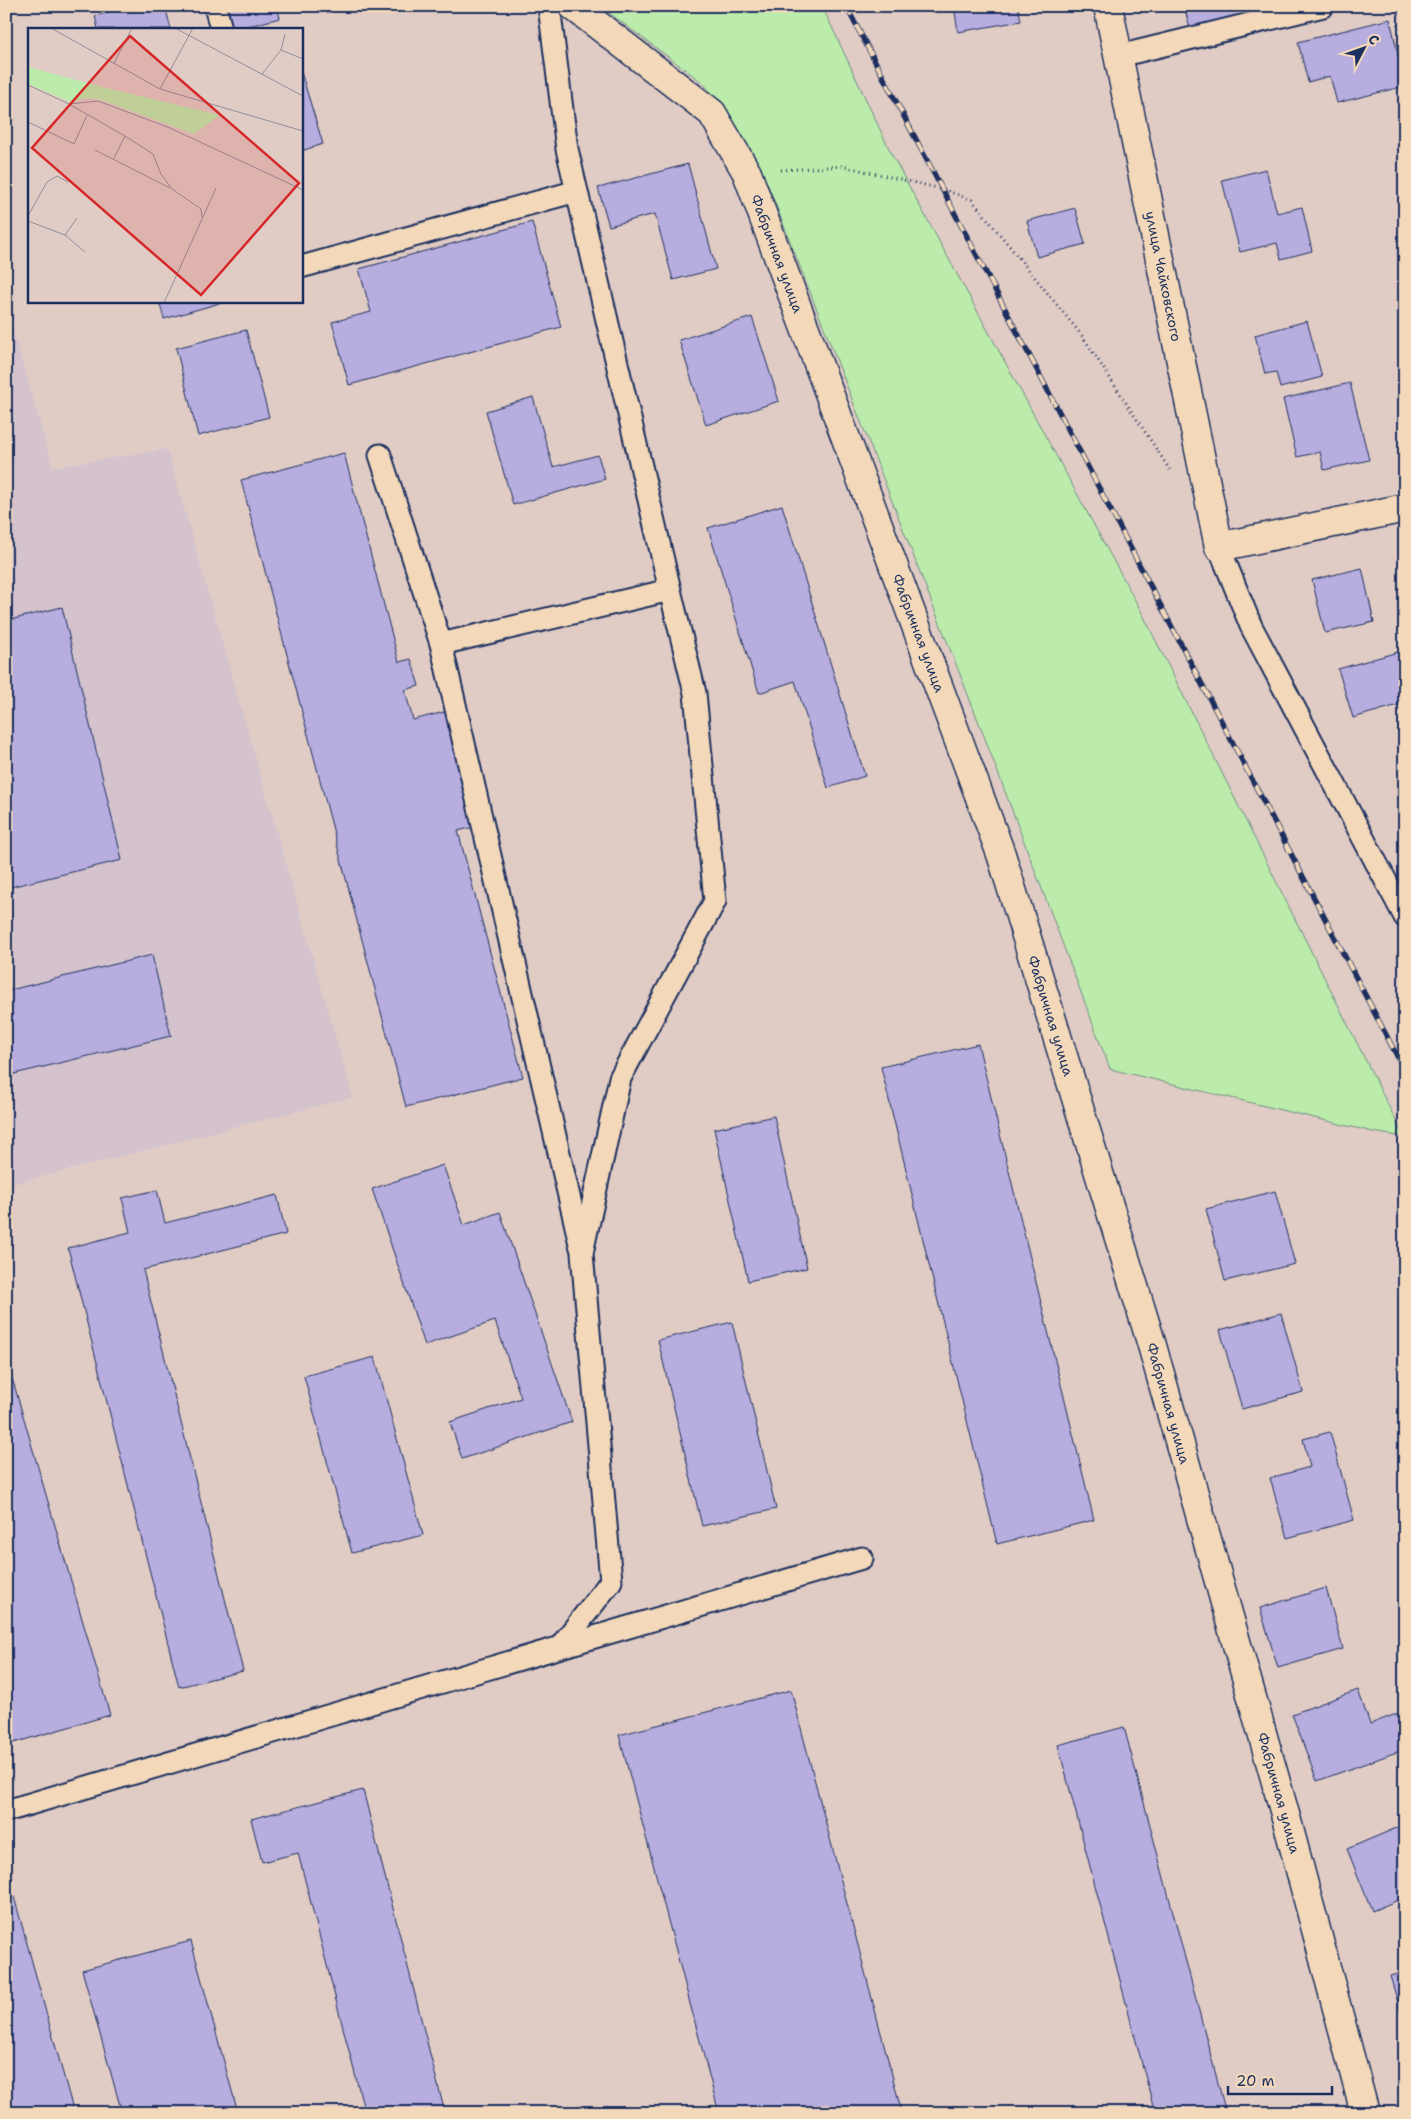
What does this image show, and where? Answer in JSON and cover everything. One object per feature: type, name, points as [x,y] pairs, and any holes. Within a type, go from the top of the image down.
[{"type":"street","name":"Фабричная улица","points":[[573,6],[712,113],[748,173],[1004,864],[1151,1342],[1287,1821],[1365,2113]]},
{"type":"street","name":"улица Чайковского","points":[[1108,6],[1219,547]]},
{"type":"street","points":[[1219,547],[1405,508]]},
{"type":"lane","points":[[215,6],[222,28]]},
{"type":"lane","points":[[549,6],[567,149],[695,693],[715,901],[620,1078],[582,1253]]},
{"type":"lane","points":[[1119,56],[1323,6]]},
{"type":"lane","points":[[302,267],[577,192]]},
{"type":"lane","points":[[380,455],[441,644],[582,1253],[611,1581],[560,1647]]},
{"type":"lane","points":[[1219,547],[1252,626],[1405,917]]},
{"type":"lane","points":[[441,644],[670,590]]},
{"type":"lane","points":[[6,1811],[862,1558]]},
{"type":"path","points":[[748,173],[843,166],[942,190],[972,200],[1083,337],[1172,474]]},
{"type":"shaded area","points":[[6,308],[53,467],[167,449],[353,1097],[6,1186]]},
{"type":"green space","points":[[600,6],[822,6],[892,155],[1141,611],[1404,1137],[1373,1132],[1110,1069],[981,728],[770,190],[737,127],[703,83]]},
{"type":"building","points":[[131,6],[165,6],[171,28],[98,28],[95,16]]},
{"type":"building","points":[[222,6],[277,6],[280,18],[241,28],[227,28]]},
{"type":"building","points":[[954,6],[1018,6],[1021,21],[958,32]]},
{"type":"building","points":[[1184,6],[1248,6],[1249,14],[1190,28]]},
{"type":"building","points":[[1390,19],[1405,86],[1337,103],[1330,76],[1308,82],[1298,42]]},
{"type":"building","points":[[302,75],[323,144],[302,151]]},
{"type":"building","points":[[688,164],[716,269],[673,280],[655,214],[609,226],[598,188]]},
{"type":"building","points":[[1266,169],[1277,213],[1302,207],[1312,251],[1281,259],[1277,243],[1240,252],[1222,180]]},
{"type":"building","points":[[1075,208],[1085,244],[1037,257],[1027,221]]},
{"type":"building","points":[[532,222],[561,327],[349,385],[332,322],[371,312],[359,269]]},
{"type":"building","points":[[159,302],[224,302],[164,319]]},
{"type":"building","points":[[752,317],[779,401],[706,425],[679,340]]},
{"type":"building","points":[[1307,321],[1322,377],[1280,388],[1276,372],[1265,374],[1255,335]]},
{"type":"building","points":[[246,330],[269,417],[198,436],[176,348]]},
{"type":"building","points":[[1350,383],[1369,460],[1324,470],[1320,452],[1297,457],[1283,399]]},
{"type":"building","points":[[533,397],[553,467],[598,455],[605,479],[513,505],[486,411]]},
{"type":"building","points":[[344,453],[399,662],[411,659],[419,686],[405,690],[413,720],[452,710],[482,825],[458,831],[523,1077],[406,1107],[241,480]]},
{"type":"building","points":[[782,505],[865,776],[828,788],[795,681],[759,693],[708,528]]},
{"type":"building","points":[[1362,568],[1374,622],[1325,633],[1312,580]]},
{"type":"building","points":[[62,607],[122,860],[6,888],[6,621]]},
{"type":"building","points":[[1405,650],[1405,703],[1353,718],[1338,669]]},
{"type":"building","points":[[152,955],[171,1036],[6,1076],[6,991]]},
{"type":"building","points":[[978,1044],[1094,1520],[997,1544],[881,1067]]},
{"type":"building","points":[[774,1116],[807,1268],[748,1281],[714,1129]]},
{"type":"building","points":[[443,1165],[464,1225],[500,1212],[572,1422],[462,1459],[450,1422],[521,1398],[495,1321],[425,1345],[372,1189]]},
{"type":"building","points":[[157,1190],[165,1223],[277,1195],[286,1234],[143,1270],[243,1671],[179,1687],[68,1248],[130,1232],[122,1198]]},
{"type":"building","points":[[1275,1191],[1295,1264],[1225,1281],[1206,1209]]},
{"type":"building","points":[[1281,1313],[1303,1392],[1242,1409],[1220,1330]]},
{"type":"building","points":[[732,1322],[776,1509],[702,1526],[658,1340]]},
{"type":"building","points":[[6,1357],[110,1715],[10,1744],[6,1732]]},
{"type":"building","points":[[375,1357],[423,1535],[352,1553],[304,1376]]},
{"type":"building","points":[[1330,1432],[1354,1520],[1287,1538],[1270,1478],[1310,1467],[1303,1439]]},
{"type":"building","points":[[1326,1588],[1343,1649],[1278,1668],[1260,1608]]},
{"type":"building","points":[[791,1690],[902,2113],[719,2113],[619,1735]]},
{"type":"building","points":[[1358,1690],[1370,1724],[1399,1713],[1405,1729],[1405,1749],[1317,1781],[1292,1714]]},
{"type":"building","points":[[1124,1727],[1226,2113],[1155,2113],[1058,1745]]},
{"type":"building","points":[[363,1790],[445,2113],[365,2113],[298,1853],[262,1862],[251,1819]]},
{"type":"building","points":[[1401,1826],[1405,1835],[1405,1897],[1372,1911],[1347,1849]]},
{"type":"building","points":[[6,1875],[8,1875],[74,2113],[6,2113]]},
{"type":"building","points":[[191,1941],[238,2113],[122,2113],[82,1970]]},
{"type":"building","points":[[1405,1972],[1405,2026],[1390,1976]]},
{"type":"railway","points":[[846,6],[1405,1071]]}]
